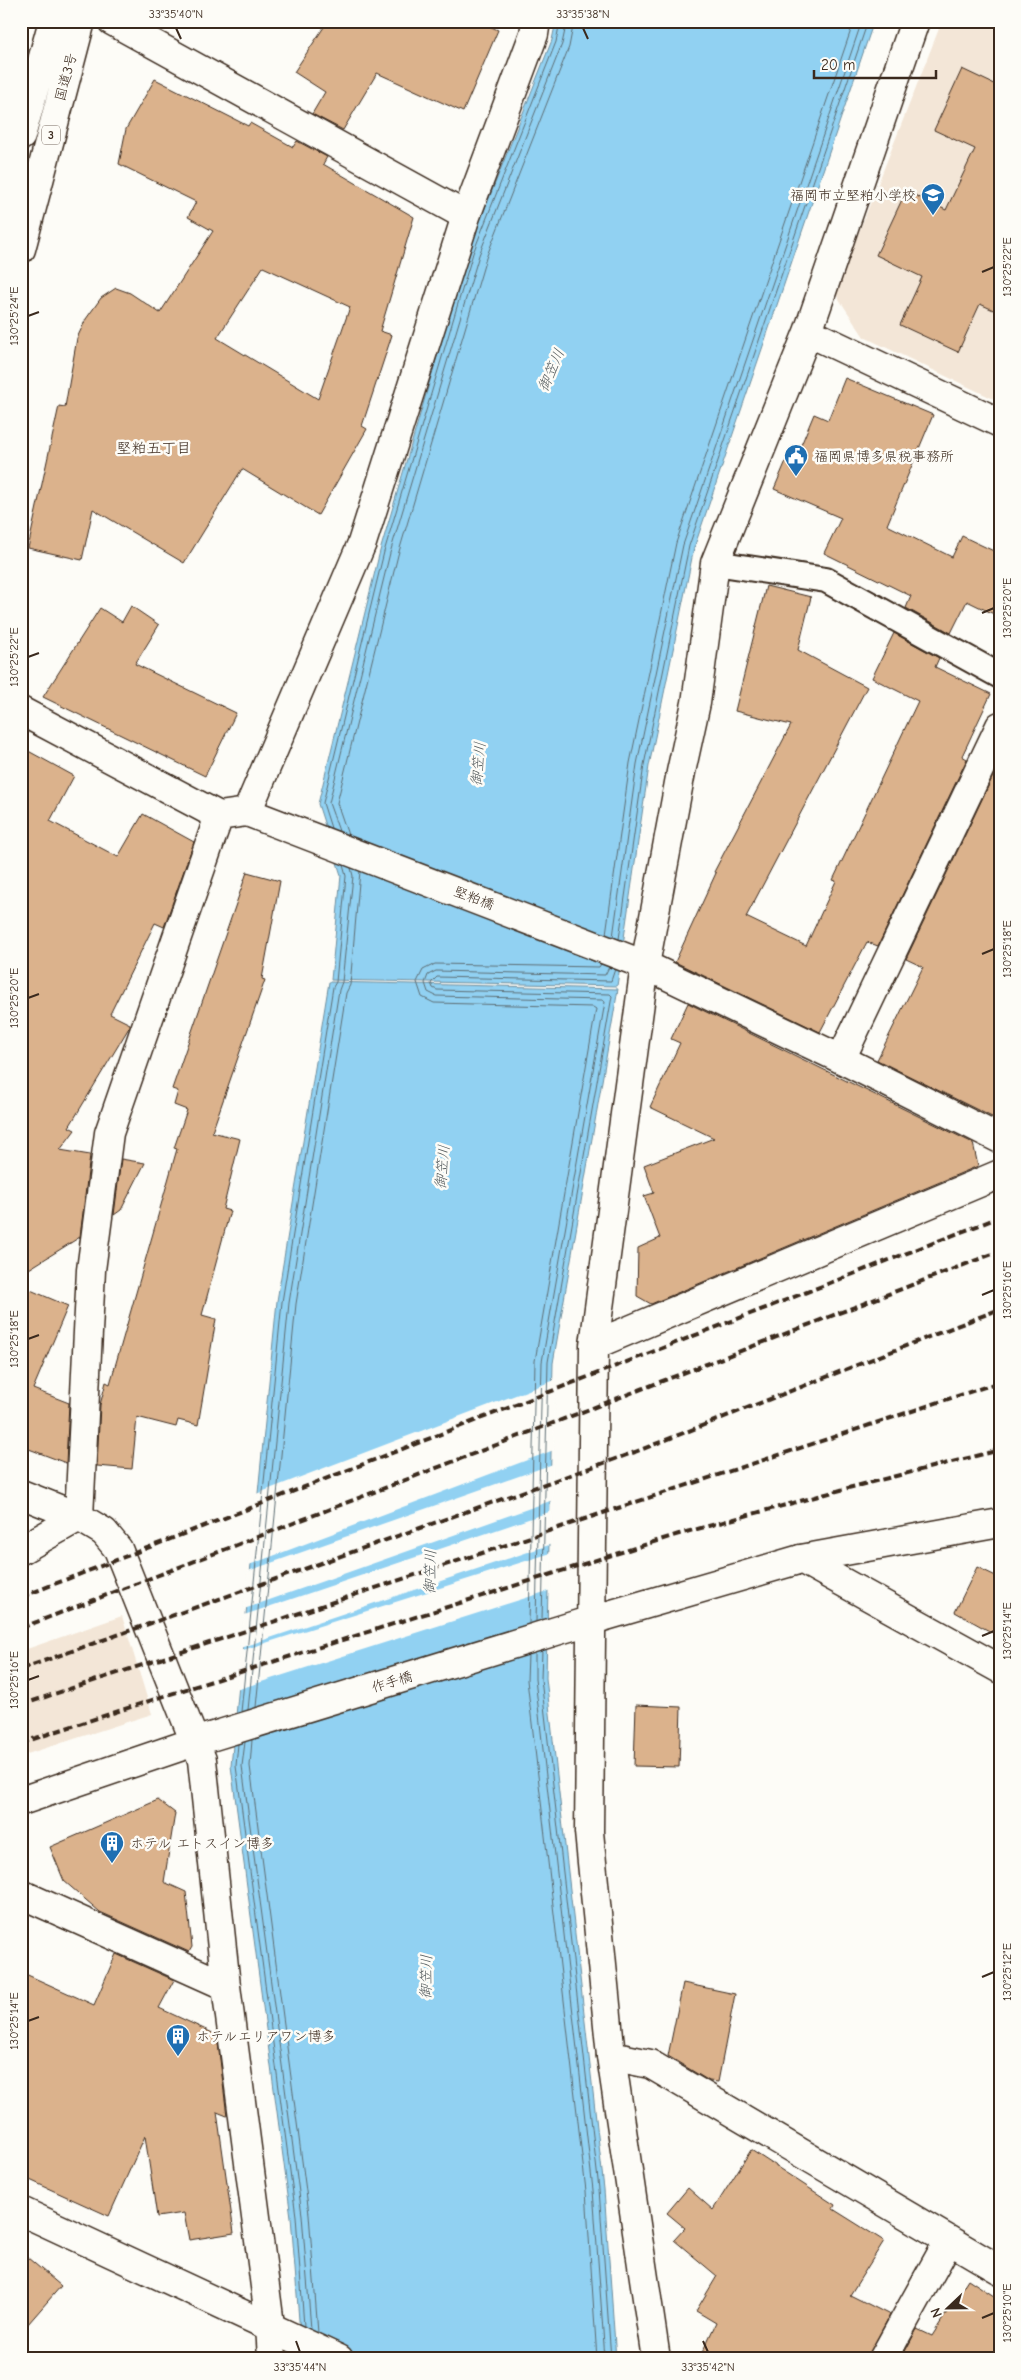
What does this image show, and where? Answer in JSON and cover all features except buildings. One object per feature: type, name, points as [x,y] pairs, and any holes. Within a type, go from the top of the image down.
[{"type":"main road","points":[[21,136],[54,21]]},
{"type":"main road","points":[[21,177],[66,21]]},
{"type":"main road","name":"国道3号","points":[[21,249],[81,21]]},
{"type":"main road","points":[[112,21],[466,216]]},
{"type":"main road","points":[[21,711],[219,816],[247,812],[362,543],[466,216],[534,34],[536,21]]},
{"type":"main road","points":[[656,2359],[611,2056],[589,1832],[594,1345],[645,965],[696,702],[715,563],[808,332],[915,21]]},
{"type":"main road","points":[[808,332],[1000,423]]},
{"type":"main road","points":[[841,1059],[1000,726]]},
{"type":"main road","name":"堅粕橋","points":[[247,812],[645,965],[841,1059],[1000,1139]]},
{"type":"main road","points":[[79,1517],[91,1270],[109,1133],[219,816]]},
{"type":"main road","points":[[594,1345],[1000,1174]]},
{"type":"main road","points":[[21,1494],[79,1517],[104,1532],[118,1549],[198,1751],[270,2325],[272,2359]]},
{"type":"main road","points":[[21,1550],[79,1517]]},
{"type":"main road","name":"作手橋","points":[[21,1801],[198,1751],[220,1735],[564,1628],[801,1559],[1000,1523]]},
{"type":"main road","points":[[801,1559],[1000,1669]]},
{"type":"main road","points":[[21,1894],[226,1986]]},
{"type":"main road","points":[[611,2056],[650,2064],[1000,2270]]},
{"type":"main road","points":[[21,2211],[270,2325],[339,2359]]},
{"type":"main road","points":[[883,2359],[949,2240]]},
{"type":"lane","points":[[715,563],[826,580],[1000,676]]},
{"type":"shaded area","name":"福岡市立堅粕小学校","points":[[942,21],[1000,21],[1000,402],[864,337],[835,293]]},
{"type":"shaded area","points":[[122,1616],[152,1714],[21,1756],[21,1651]]},
{"type":"water","name":"御笠川","points":[[556,21],[874,21],[694,548],[649,766],[617,986],[331,980],[341,875],[318,804],[380,551],[468,251],[552,40]]},
{"type":"water","name":"御笠川","points":[[329,982],[618,989],[553,1363],[546,1678],[604,2189],[616,2359],[302,2359],[291,2217],[231,1766],[277,1301]]},
{"type":"pier","points":[[555,1380],[554,1450],[249,1565],[256,1494]]},
{"type":"pier","points":[[553,1464],[553,1500],[244,1609],[248,1571]]},
{"type":"pier","points":[[552,1511],[552,1544],[240,1648],[244,1615]]},
{"type":"pier","points":[[551,1553],[551,1590],[236,1690],[240,1651]]},
{"type":"railway","points":[[21,1597],[1000,1217]]},
{"type":"railway","points":[[21,1628],[1000,1251]]},
{"type":"railway","points":[[21,1669],[635,1452],[1000,1309]]},
{"type":"railway","points":[[21,1705],[1000,1382]]},
{"type":"railway","points":[[21,1743],[679,1534],[848,1488],[1000,1450]]},
{"type":"place","name":"福岡市立堅粕小学校","points":[[933,216]]},
{"type":"place","name":"福岡県博多県税事務所","points":[[796,477]]},
{"type":"place","name":"ホテル エトスイン博多","points":[[112,1864]]},
{"type":"place","name":"ホテルエリアワン博多","points":[[178,2057]]},
{"type":"district","name":"堅粕五丁目","points":[[154,448]]}]
